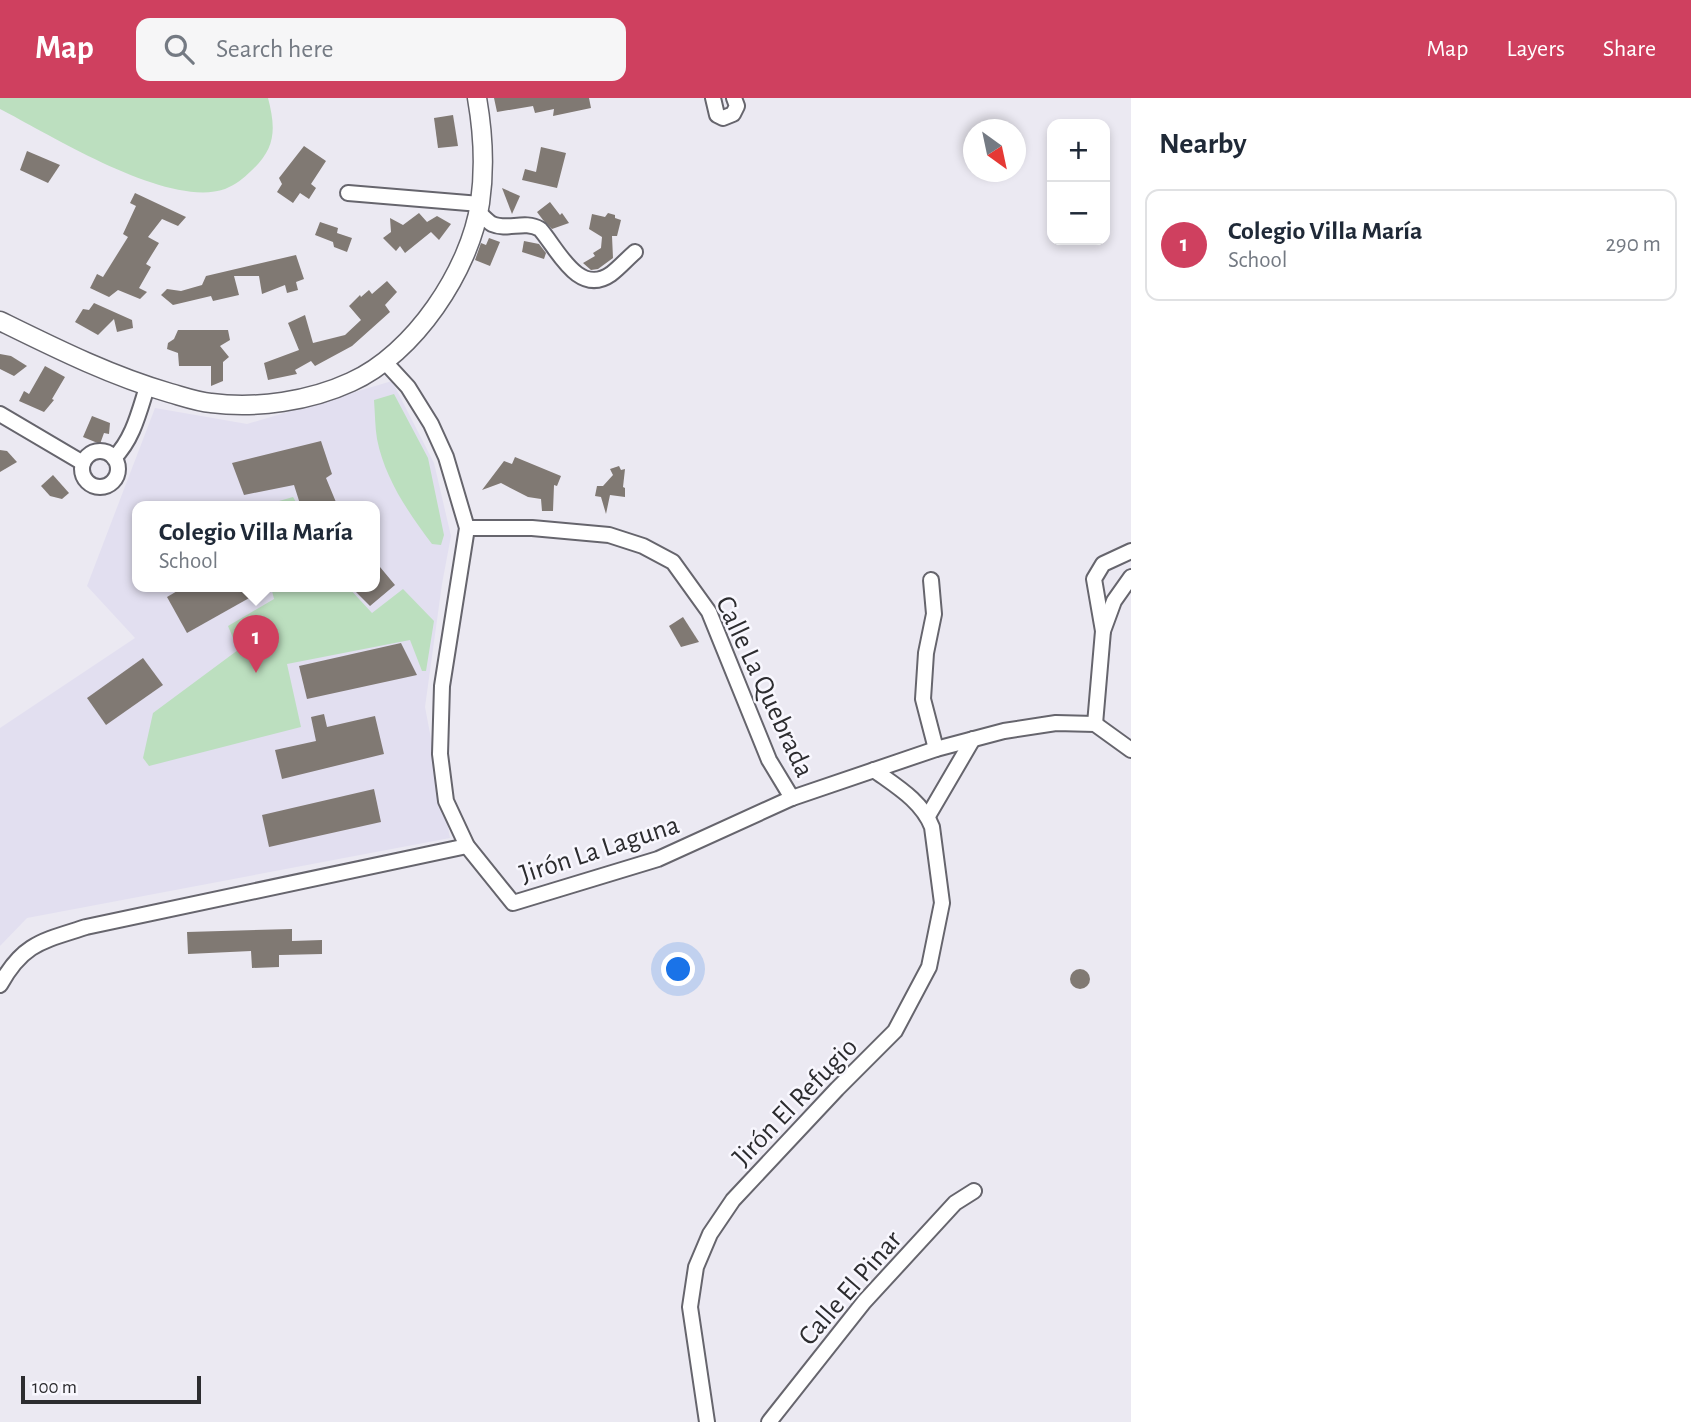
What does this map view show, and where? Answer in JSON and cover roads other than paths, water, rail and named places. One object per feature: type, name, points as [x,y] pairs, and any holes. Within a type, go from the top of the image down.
[{"type":"street","points":[[0,321],[147,387],[210,403],[250,404],[281,401],[320,393],[352,382],[385,362],[417,330],[436,306],[463,257],[479,208],[483,156],[477,98]]},
{"type":"street","points":[[713,98],[717,115],[723,118],[733,114],[737,106],[734,98]]},
{"type":"street","points":[[348,193],[479,208],[492,223],[506,227],[533,225],[540,229],[572,272],[585,278],[595,279],[610,275],[635,252]]},
{"type":"street","name":"Jirón La Laguna","points":[[385,362],[408,387],[431,424],[446,457],[467,528],[442,686],[440,754],[446,801],[467,846],[513,903],[658,859],[792,798],[936,749],[1004,731],[1056,723],[1095,723]]},
{"type":"street","points":[[114,458],[124,449],[131,435],[147,387]]},
{"type":"street","points":[[0,414],[83,463]]},
{"type":"street","points":[[100,451],[114,458],[117,464],[116,476],[108,485],[96,487],[85,480],[82,475],[83,463],[90,454],[100,451]]},
{"type":"street","name":"Calle La Quebrada","points":[[467,528],[532,528],[610,535],[643,545],[673,562],[709,612],[769,760],[792,798]]},
{"type":"street","points":[[1131,551],[1103,564],[1094,579],[1103,631],[1095,723],[1131,750]]},
{"type":"street","points":[[1103,631],[1114,601],[1131,577]]},
{"type":"street","points":[[931,580],[934,614],[926,653],[923,699],[936,749]]},
{"type":"street","points":[[874,770],[900,788],[928,816],[973,739]]},
{"type":"street","name":"Jirón El Refugio","points":[[707,1422],[690,1307],[696,1267],[710,1234],[733,1200],[837,1088],[895,1031],[929,967],[942,903],[932,827],[928,816]]},
{"type":"street","points":[[0,985],[11,966],[31,947],[86,927],[467,846]]},
{"type":"street","name":"Calle El Pinar","points":[[769,1422],[864,1302],[955,1203],[974,1191]]},
{"type":"place","name":"Colegio Villa María","points":[[256,673]]}]
